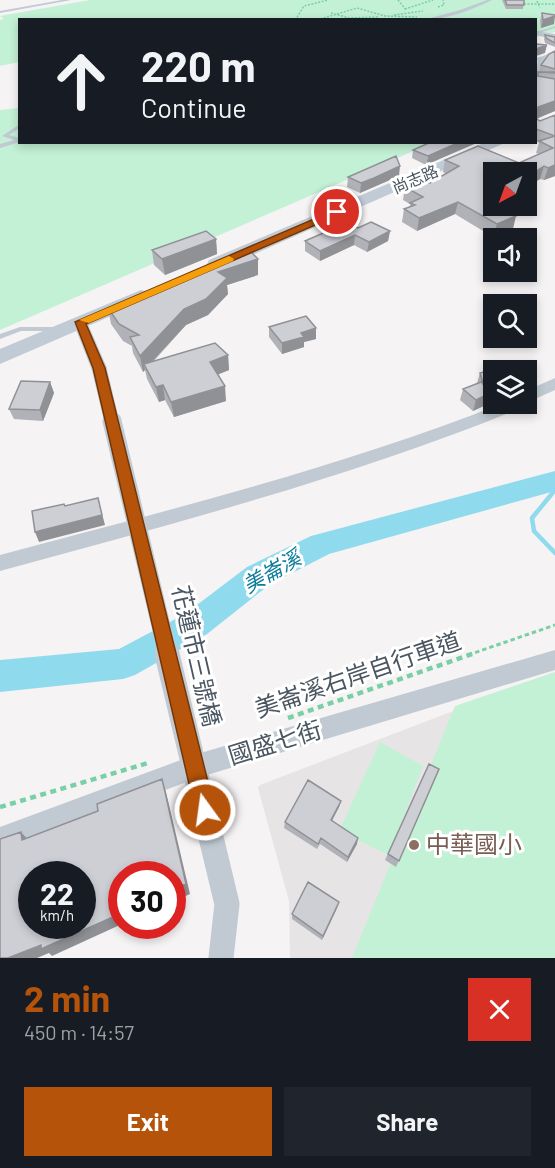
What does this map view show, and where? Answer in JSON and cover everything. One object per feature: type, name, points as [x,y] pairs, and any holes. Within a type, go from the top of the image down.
[{"type":"street","points":[[537,33],[555,37]]},
{"type":"street","points":[[537,69],[541,61],[551,55]]},
{"type":"street","name":"尚志路","points":[[201,270],[495,144]]},
{"type":"street","points":[[0,357],[157,289]]},
{"type":"street","name":"花蓮市三號橋","points":[[71,326],[99,368],[227,904],[221,958]]},
{"type":"street","points":[[537,392],[555,383]]},
{"type":"street","points":[[0,563],[218,504],[408,447],[490,414]]},
{"type":"street","name":"國盛七街","points":[[0,840],[197,766],[555,660]]},
{"type":"lane","points":[[0,12],[69,0]]},
{"type":"lane","points":[[433,18],[490,0]]},
{"type":"lane","points":[[537,33],[555,27]]},
{"type":"lane","points":[[18,126],[5,136],[18,139]]},
{"type":"lane","points":[[0,146],[18,141]]},
{"type":"lane","points":[[0,337],[20,329],[71,326]]},
{"type":"path","points":[[296,18],[304,6],[328,0]]},
{"type":"path","points":[[398,0],[406,14]]},
{"type":"path","points":[[405,9],[433,0]]},
{"type":"path","points":[[326,11],[343,16],[379,17],[406,14],[444,4],[442,0],[437,0]]},
{"type":"path","points":[[524,4],[537,2],[555,4]]},
{"type":"path","points":[[537,2],[540,8]]},
{"type":"path","points":[[321,18],[357,8],[385,16],[437,17]]},
{"type":"path","name":"美崙溪右岸自行車道","points":[[280,721],[555,625]]},
{"type":"path","points":[[0,807],[156,760]]},
{"type":"shaded area","name":"中華國小","points":[[555,672],[555,958],[290,958],[289,901],[258,788],[260,785]]},
{"type":"green space","points":[[90,0],[555,0],[555,32],[537,37],[537,18],[18,18],[18,62],[0,66],[0,20],[4,19],[0,16]]},
{"type":"green space","points":[[18,108],[18,144],[430,144],[0,330],[0,110]]},
{"type":"green space","name":"中華國小","points":[[555,672],[555,958],[352,958],[455,706]]},
{"type":"green space","points":[[380,742],[423,766],[389,855],[339,831]]},
{"type":"building","points":[[505,0],[524,0],[524,5],[507,5]]},
{"type":"building","points":[[542,13],[555,15],[555,16],[543,20]]},
{"type":"building","points":[[545,35],[555,37],[555,43],[546,38]]},
{"type":"building","points":[[537,44],[547,45],[537,49]]},
{"type":"building","points":[[555,51],[555,69],[541,65],[549,54]]},
{"type":"building","points":[[537,76],[555,79],[555,101],[538,107],[537,119]]},
{"type":"building","points":[[555,115],[555,136],[537,129],[537,119],[540,121]]},
{"type":"building","points":[[555,136],[555,165],[548,168],[544,166],[537,171],[537,162],[521,162],[553,148],[539,141]]},
{"type":"building","points":[[426,144],[455,144],[428,156],[413,150]]},
{"type":"building","points":[[478,146],[517,162],[483,162],[483,216],[516,216],[497,224],[458,202],[419,218],[404,209],[415,205],[410,203],[423,197],[405,187],[419,182],[430,183],[459,166],[445,160]]},
{"type":"building","points":[[396,156],[400,166],[374,178],[361,183],[348,177]]},
{"type":"building","points":[[371,222],[390,231],[369,242],[355,235],[320,251],[305,241],[350,224],[358,228]]},
{"type":"building","points":[[206,231],[216,239],[162,259],[152,250]]},
{"type":"building","points":[[248,249],[258,259],[218,272],[227,278],[206,299],[184,309],[140,356],[130,337],[139,335],[119,324],[108,308]]},
{"type":"building","points":[[306,316],[316,328],[301,333],[304,337],[282,343],[269,327]]},
{"type":"building","points":[[215,343],[228,355],[210,362],[225,386],[171,402],[163,385],[156,387],[144,364]]},
{"type":"building","points":[[21,381],[50,382],[40,410],[9,409]]},
{"type":"building","points":[[483,383],[483,397],[476,400],[463,389]]},
{"type":"building","points":[[98,498],[102,515],[35,532],[32,511]]},
{"type":"building","points":[[429,764],[439,769],[399,861],[388,854]]},
{"type":"building","points":[[162,779],[181,861],[108,861],[108,919],[96,925],[96,861],[18,861],[18,939],[64,939],[41,949],[41,945],[8,958],[0,958],[0,839],[21,832],[22,840],[98,811],[97,804]]},
{"type":"building","points":[[308,780],[341,801],[331,820],[358,838],[348,857],[321,838],[318,844],[285,822]]},
{"type":"building","points":[[308,882],[339,902],[323,936],[292,914]]},
{"type":"waterway","name":"美崙溪","points":[[0,676],[123,664],[196,624],[258,576],[321,544],[555,481]]},
{"type":"waterway","points":[[555,490],[532,518],[534,531],[555,553]]},
{"type":"slow traffic","points":[[85,320],[229,259]]},
{"type":"place","name":"中華國小","points":[[414,845]]},
{"type":"route","points":[[205,810],[99,368],[80,322],[337,212]]}]
